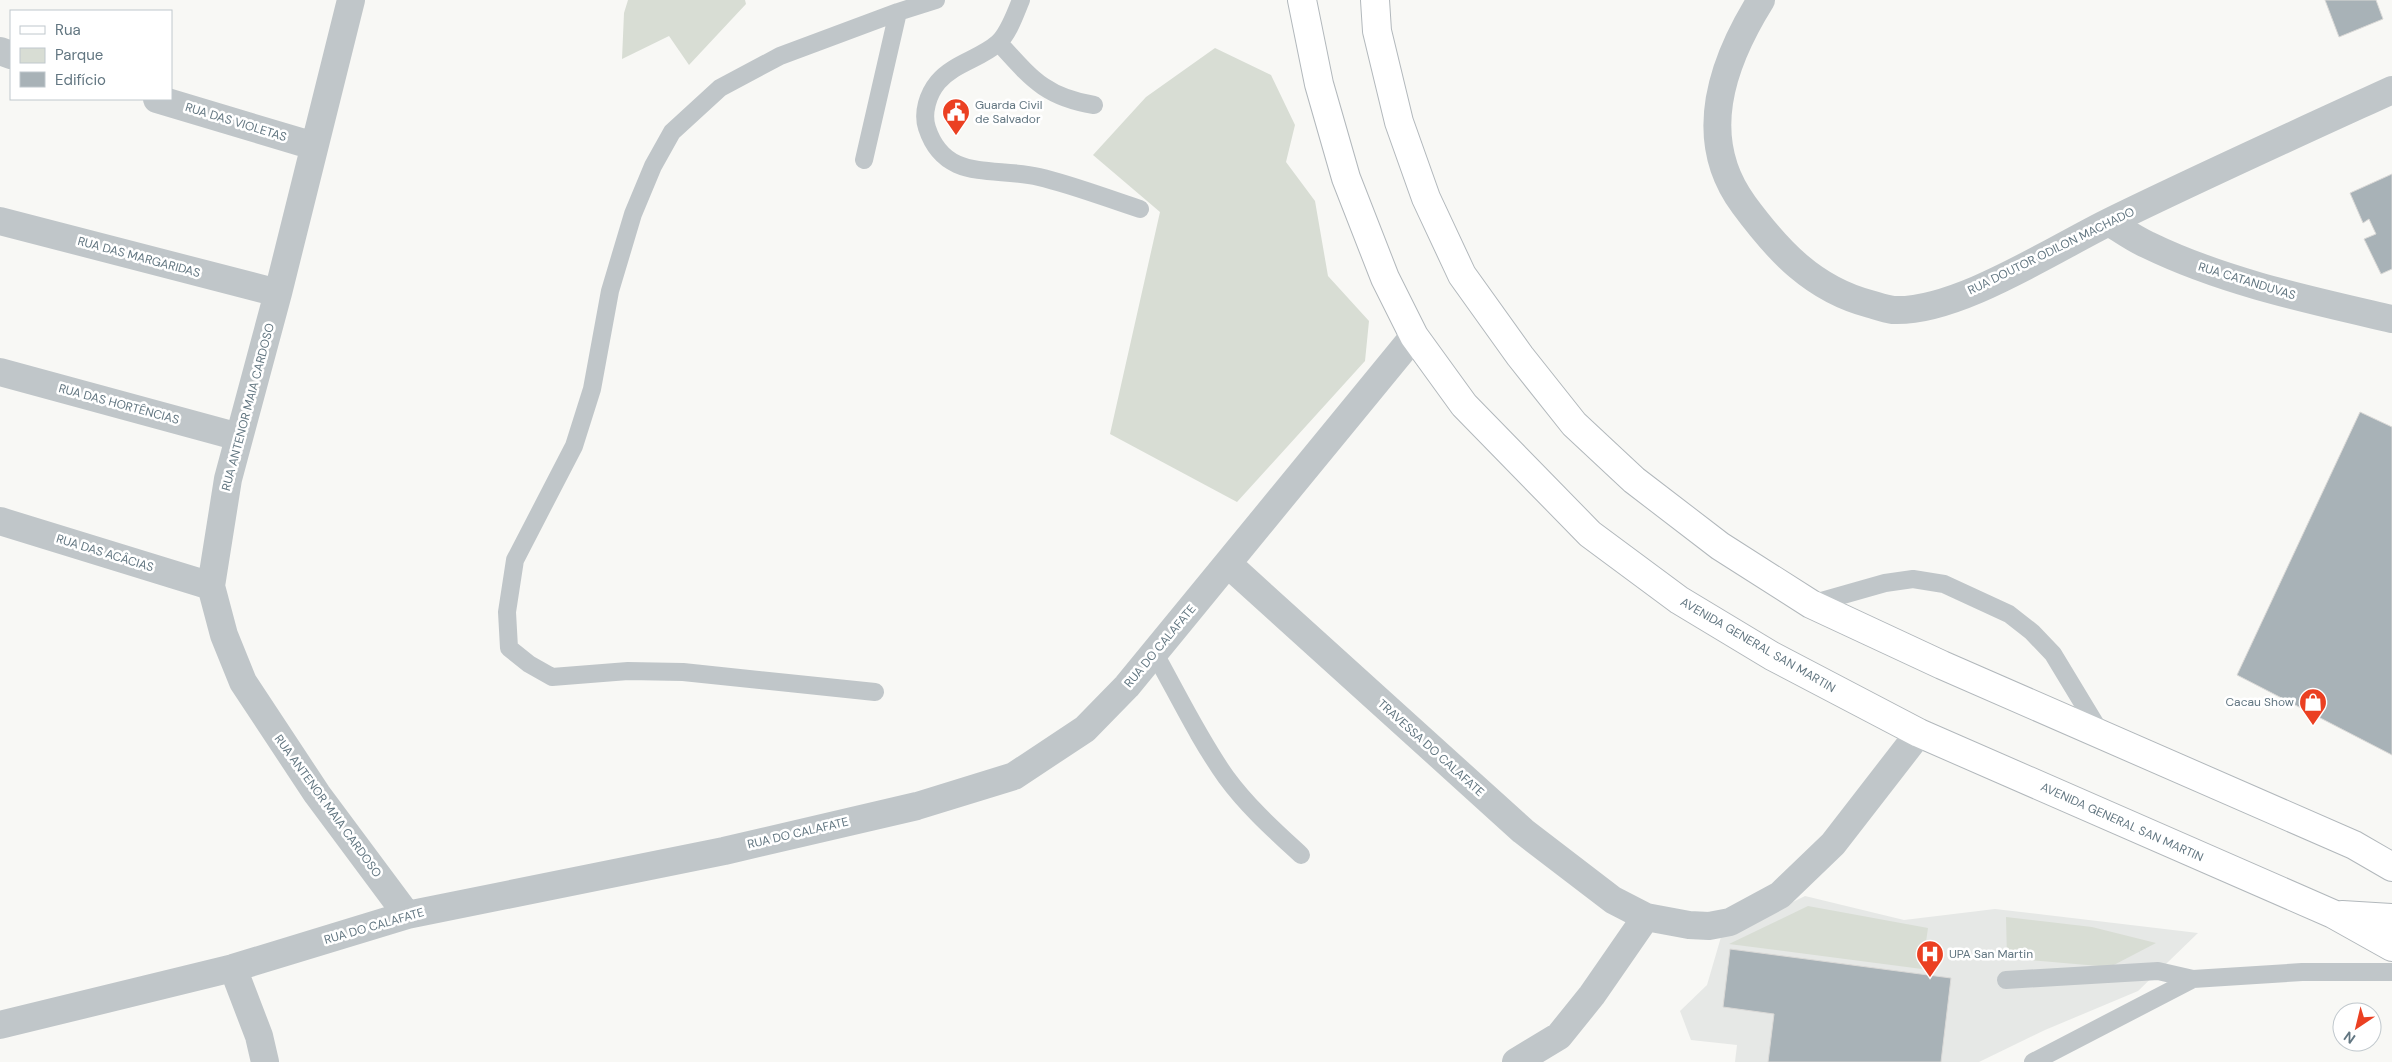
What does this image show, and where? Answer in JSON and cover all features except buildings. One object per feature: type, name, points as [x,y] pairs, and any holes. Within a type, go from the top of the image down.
[{"type":"main road","name":"AVENIDA GENERAL SAN MARTIN","points":[[1302,0],[1319,84],[1346,178],[1385,278],[1414,336],[1464,405],[1590,534],[1679,600],[1772,656],[1919,733],[2333,914],[2392,947]]},
{"type":"main road","points":[[1375,0],[1377,31],[1399,122],[1426,198],[1462,275],[1514,348],[1574,424],[1634,480],[1720,546],[1811,604],[1942,666],[2354,845],[2392,867]]},
{"type":"main road","points":[[2354,845],[2392,850]]},
{"type":"main road","points":[[2333,914],[2392,918]]},
{"type":"street","name":"RUA ANTENOR MAIA CARDOSO","points":[[351,0],[278,293],[228,479],[211,586],[224,636],[243,682],[317,794],[407,915]]},
{"type":"street","name":"RUA DOUTOR ODILON MACHADO","points":[[1761,0],[1736,46],[1719,93],[1718,141],[1733,190],[1770,240],[1806,274],[1848,298],[1892,310],[1930,306],[1974,291],[2108,222],[2392,90]]},
{"type":"street","name":"RUA DAS VIOLETAS","points":[[160,100],[314,146]]},
{"type":"street","name":"RUA DAS MARGARIDAS","points":[[0,221],[278,293]]},
{"type":"street","name":"RUA CATANDUVAS","points":[[2108,222],[2147,245],[2195,265],[2296,296],[2392,319]]},
{"type":"street","name":"RUA DO CALAFATE","points":[[0,1025],[233,968],[407,915],[724,851],[917,806],[1014,776],[1085,729],[1155,654],[1414,336]]},
{"type":"street","name":"RUA DAS HORTÊNCIAS","points":[[0,372],[239,437]]},
{"type":"street","name":"RUA DAS ACÂCIAS","points":[[0,521],[211,586]]},
{"type":"street","name":"TRAVESSA DO CALAFATE","points":[[1228,564],[1523,831],[1612,900],[1646,917],[1688,926],[1709,926],[1730,922],[1780,895],[1833,844],[1919,733]]},
{"type":"street","points":[[1516,1062],[1559,1036],[1592,995],[1646,917]]},
{"type":"street","points":[[233,968],[260,1036],[265,1062]]},
{"type":"lane","points":[[875,692],[683,672],[628,671],[552,677],[529,664],[509,648],[506,612],[515,560],[574,446],[592,389],[610,292],[633,214],[654,166],[672,132],[720,88],[771,61],[898,12],[936,0]]},
{"type":"lane","points":[[1021,0],[1011,24],[999,43],[958,66],[938,82],[927,101],[925,122],[932,142],[945,158],[968,170],[1038,176],[1140,209]]},
{"type":"lane","points":[[864,160],[898,12]]},
{"type":"lane","points":[[999,43],[1032,78],[1053,94],[1072,102],[1094,106]]},
{"type":"lane","points":[[1811,604],[1885,583],[1913,579],[1944,584],[2009,614],[2032,632],[2053,654],[2102,735]]},
{"type":"lane","points":[[1155,654],[1198,732],[1226,777],[1259,816],[1301,855]]},
{"type":"lane","points":[[2006,980],[2158,971],[2193,979],[2302,972],[2392,972]]},
{"type":"lane","points":[[2033,1062],[2193,979]]},
{"type":"shaded area","name":"UPA San Martin","points":[[1805,896],[1904,920],[1995,909],[2198,933],[2138,991],[2045,1030],[1979,1062],[1735,1062],[1737,1045],[1691,1040],[1680,1011],[1707,985],[1721,937]]},
{"type":"green space","points":[[628,0],[745,0],[746,4],[689,65],[669,36],[622,59],[624,13]]},
{"type":"green space","points":[[1215,48],[1271,75],[1295,125],[1286,162],[1315,201],[1328,276],[1369,321],[1365,361],[1237,502],[1110,434],[1160,212],[1093,155],[1146,97]]},
{"type":"green space","points":[[1808,906],[1928,928],[1922,969],[1729,944]]},
{"type":"green space","points":[[2006,917],[2092,927],[2156,943],[2110,967],[2007,958]]},
{"type":"place","name":"Guarda Civil de Salvador","points":[[956,136]]},
{"type":"place","name":"Cacau Show","points":[[2313,726]]},
{"type":"place","name":"UPA San Martin","points":[[1930,978]]}]
